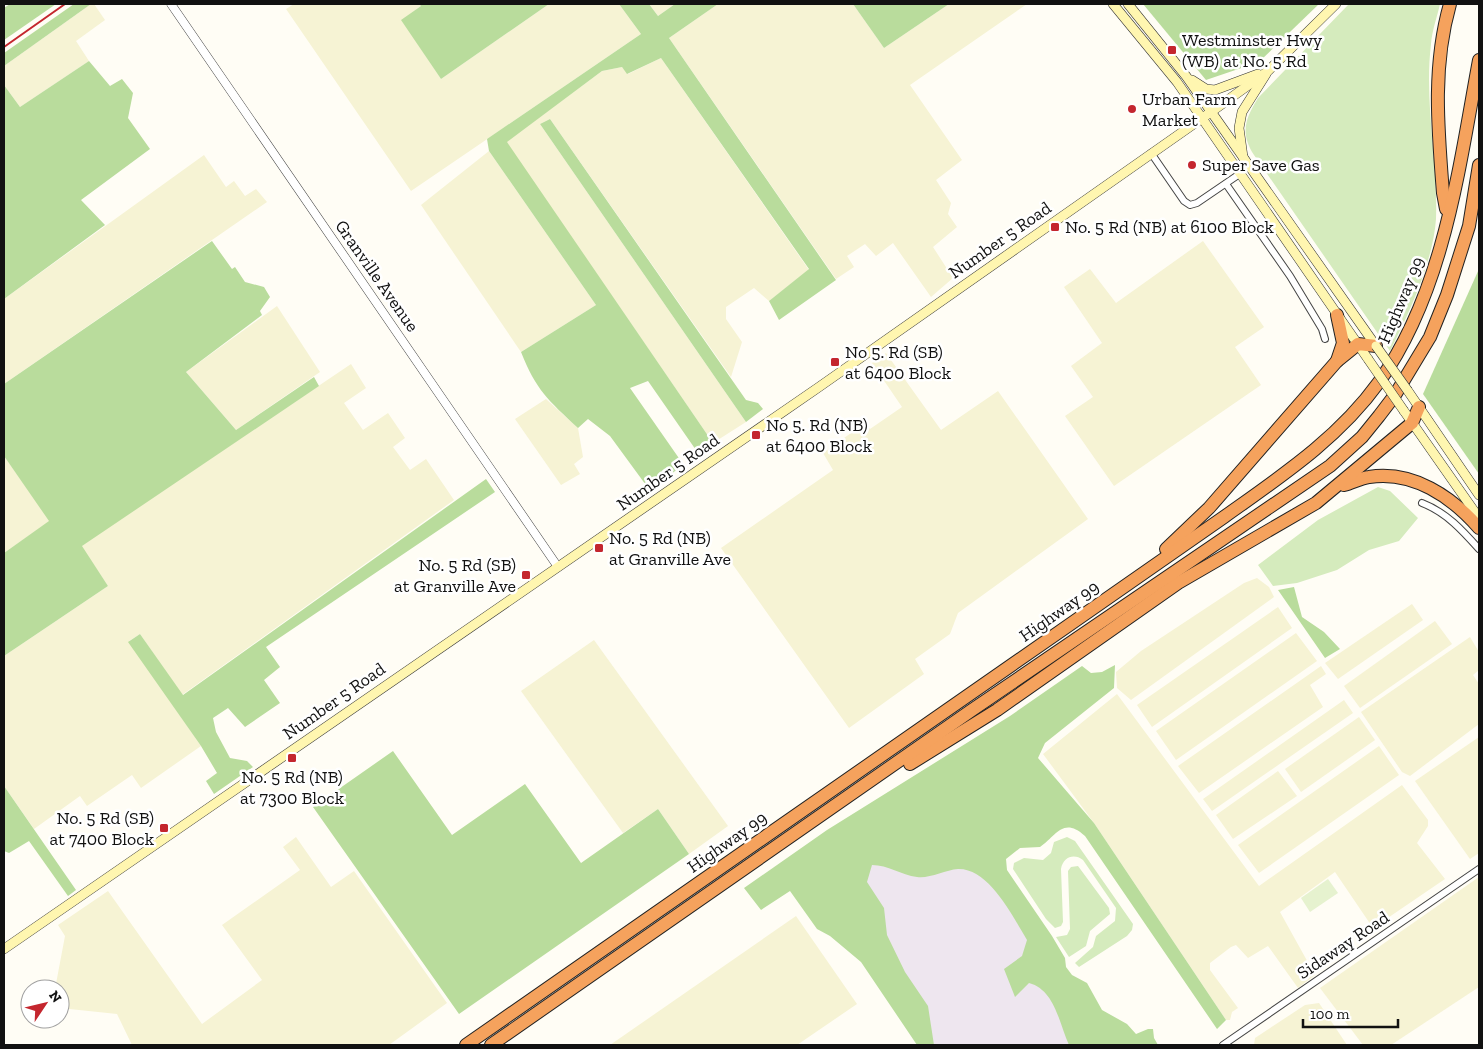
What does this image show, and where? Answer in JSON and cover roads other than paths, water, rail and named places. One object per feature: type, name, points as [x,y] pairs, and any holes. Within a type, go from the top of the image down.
[{"type":"highway","points":[[1448,215],[1443,194],[1437,94],[1440,56],[1450,4]]},
{"type":"highway","name":"Highway 99","points":[[466,1045],[1148,570],[1284,474],[1333,435],[1359,408],[1379,382],[1410,330],[1437,262],[1479,60]]},
{"type":"highway","name":"Highway 99","points":[[491,1045],[972,710],[1330,466],[1362,437],[1395,395],[1430,337],[1447,295],[1469,226],[1479,165]]},
{"type":"highway","points":[[1469,226],[1479,184]]},
{"type":"highway","points":[[1337,315],[1343,343],[1337,361]]},
{"type":"highway","points":[[1148,570],[1163,552],[1209,508],[1337,361],[1358,344],[1376,346]]},
{"type":"highway","points":[[859,790],[893,774],[989,715],[1178,583],[1290,520],[1337,488],[1412,423],[1416,402]]},
{"type":"highway","points":[[1337,488],[1369,477],[1393,476],[1411,480],[1441,494],[1457,506],[1479,528]]},
{"type":"main road","points":[[1113,4],[1153,50],[1202,118],[1479,518]]},
{"type":"main road","points":[[1128,4],[1186,76],[1416,402],[1479,495]]},
{"type":"main road","name":"Number 5 Road","points":[[4,949],[819,387],[1211,112],[1268,71],[1336,4]]},
{"type":"main road","points":[[1186,76],[1206,89],[1215,90],[1268,71]]},
{"type":"main road","points":[[1243,157],[1239,128],[1242,112],[1268,71]]},
{"type":"street","name":"Granville Avenue","points":[[171,4],[558,567]]},
{"type":"street","points":[[1152,153],[1186,204],[1197,203],[1240,173]]},
{"type":"street","points":[[1226,184],[1290,276],[1322,329],[1325,338]]},
{"type":"street","points":[[1422,503],[1436,508],[1466,534],[1479,549]]},
{"type":"street","name":"Sidaway Road","points":[[1222,1045],[1479,869]]},
{"type":"railway","points":[[4,47],[65,4]]},
{"type":"place","name":"Westminster Hwy (WB) at No. 5 Rd","points":[[1172,50]]},
{"type":"place","name":"Urban Farm Market","points":[[1132,109]]},
{"type":"place","name":"Super Save Gas","points":[[1192,165]]},
{"type":"place","name":"No. 5 Rd (NB) at 6100 Block","points":[[1055,227]]},
{"type":"place","name":"No 5. Rd (SB) at 6400 Block","points":[[835,362]]},
{"type":"place","name":"No 5. Rd (NB) at 6400 Block","points":[[756,435]]},
{"type":"place","name":"No. 5 Rd (NB) at Granville Ave","points":[[599,548]]},
{"type":"place","name":"No. 5 Rd (SB) at Granville Ave","points":[[526,575]]},
{"type":"place","name":"No. 5 Rd (NB) at 7300 Block","points":[[292,758]]},
{"type":"place","name":"No. 5 Rd (SB) at 7400 Block","points":[[164,828]]}]
